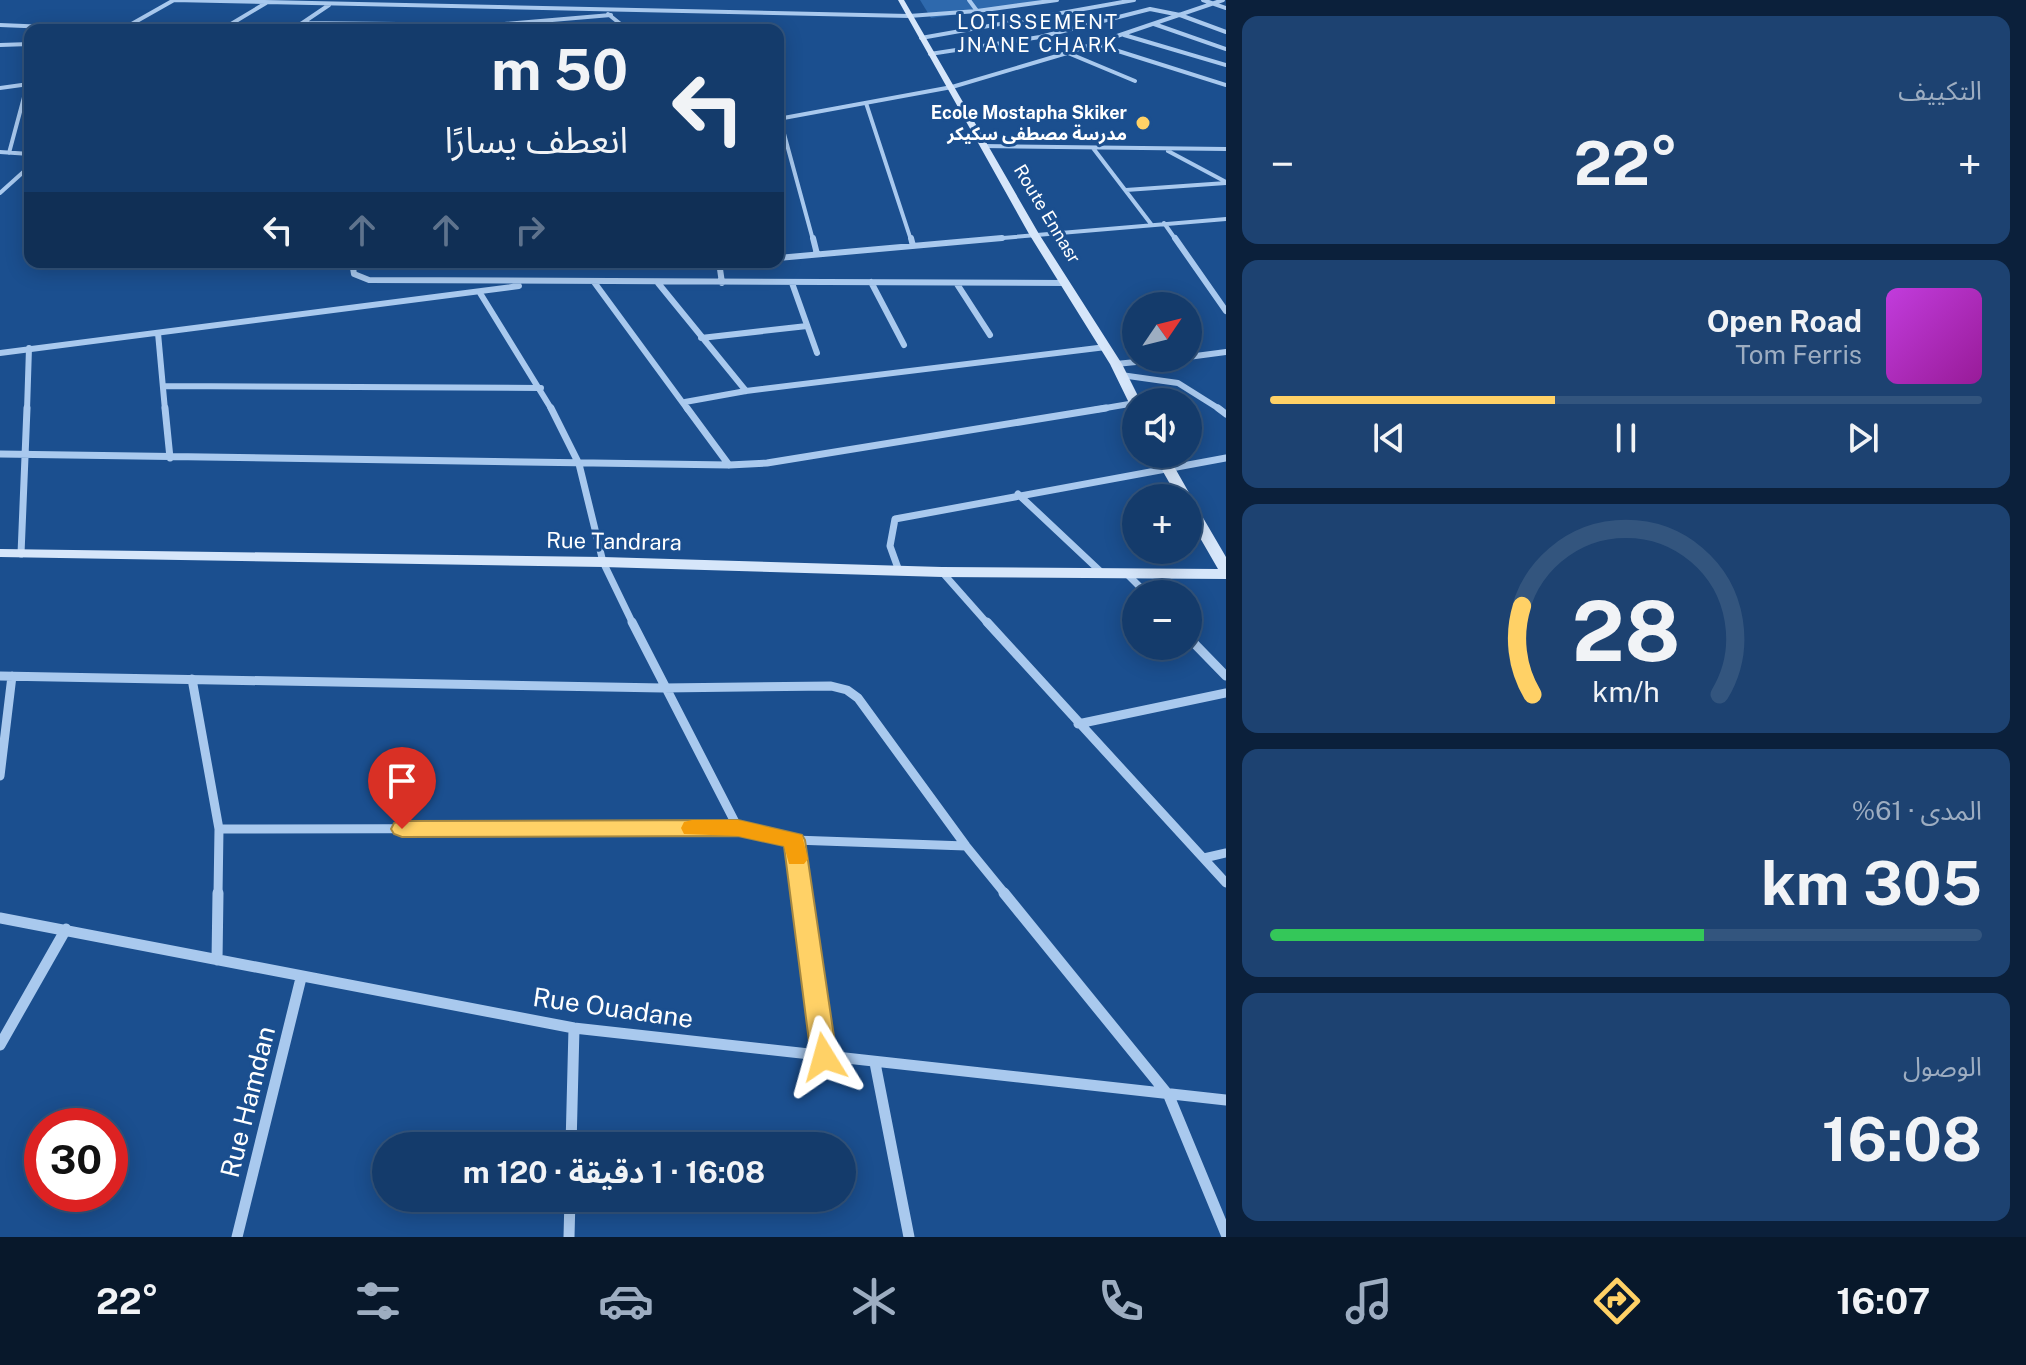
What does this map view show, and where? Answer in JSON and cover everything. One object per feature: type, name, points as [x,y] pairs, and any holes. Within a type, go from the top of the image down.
[{"type":"main road","name":"Route Ennasr","points":[[901,0],[1034,234],[1106,347],[1128,388]]},
{"type":"main road","points":[[1202,529],[1226,572]]},
{"type":"main road","name":"Rue Tandrara","points":[[0,553],[603,562],[942,572],[1226,572]]},
{"type":"street","points":[[131,24],[173,0],[909,16],[1057,0]]},
{"type":"street","points":[[457,7],[461,0]]},
{"type":"street","points":[[969,0],[977,11]]},
{"type":"street","points":[[1022,0],[1026,4]]},
{"type":"street","points":[[921,38],[1134,0]]},
{"type":"street","points":[[1203,0],[1226,8]]},
{"type":"street","points":[[784,118],[952,87],[1124,35],[1223,0]]},
{"type":"street","points":[[231,24],[268,1]]},
{"type":"street","points":[[302,23],[330,4]]},
{"type":"street","points":[[600,9],[621,24]]},
{"type":"street","points":[[930,54],[1040,37],[1146,10],[1180,15],[1226,32]]},
{"type":"street","points":[[510,24],[611,15]]},
{"type":"street","points":[[302,23],[335,24]]},
{"type":"street","points":[[1153,24],[1226,49]]},
{"type":"street","points":[[0,28],[24,28]]},
{"type":"street","points":[[1124,35],[1226,65]]},
{"type":"street","points":[[0,45],[24,44]]},
{"type":"street","points":[[1095,44],[1226,85]]},
{"type":"street","points":[[1067,53],[1135,81]]},
{"type":"street","points":[[0,88],[24,86]]},
{"type":"street","points":[[9,153],[24,102]]},
{"type":"street","points":[[866,103],[913,246]]},
{"type":"street","points":[[784,137],[817,254]]},
{"type":"street","points":[[983,146],[1226,149]]},
{"type":"street","points":[[1093,148],[1151,224]]},
{"type":"street","points":[[1164,148],[1226,183]]},
{"type":"street","points":[[0,152],[24,154]]},
{"type":"street","points":[[0,193],[24,171]]},
{"type":"street","points":[[1126,190],[1226,183]]},
{"type":"street","points":[[784,257],[1226,219]]},
{"type":"street","points":[[1164,223],[1226,311]]},
{"type":"street","points":[[353,268],[354,274],[369,280],[1066,283]]},
{"type":"street","points":[[720,268],[722,283]]},
{"type":"street","points":[[0,353],[480,293],[539,282]]},
{"type":"street","points":[[594,282],[729,465]]},
{"type":"street","points":[[871,282],[904,345]]},
{"type":"street","points":[[658,283],[746,391]]},
{"type":"street","points":[[792,283],[817,353]]},
{"type":"street","points":[[957,284],[990,335]]},
{"type":"street","points":[[480,293],[541,388],[579,464],[603,562],[663,688],[738,828]]},
{"type":"street","points":[[701,338],[807,326]]},
{"type":"street","points":[[158,333],[170,458]]},
{"type":"street","points":[[685,402],[746,391],[1106,347]]},
{"type":"street","points":[[21,554],[29,348]]},
{"type":"street","points":[[1202,355],[1226,352]]},
{"type":"street","points":[[1119,369],[1181,382],[1226,414]]},
{"type":"street","points":[[165,386],[541,388]]},
{"type":"street","points":[[0,454],[729,465],[767,463],[1122,406]]},
{"type":"street","points":[[1202,459],[1226,458]]},
{"type":"street","points":[[899,571],[890,546],[895,519],[1133,468]]},
{"type":"street","points":[[1018,494],[1101,572]]},
{"type":"street","points":[[942,572],[1226,883]]},
{"type":"street","points":[[1126,573],[1133,580]]},
{"type":"street","points":[[1202,651],[1226,676]]},
{"type":"street","points":[[0,676],[663,688],[831,686],[847,690],[858,698],[966,846],[1169,1096],[1226,1234]]},
{"type":"street","points":[[0,776],[12,676]]},
{"type":"street","points":[[192,679],[219,829],[217,960]]},
{"type":"street","points":[[1078,724],[1226,693]]},
{"type":"street","points":[[219,829],[738,828],[794,840],[966,846]]},
{"type":"street","points":[[794,840],[824,1057]]},
{"type":"street","points":[[1204,858],[1226,853]]},
{"type":"street","name":"Rue Ouadane","points":[[0,918],[574,1028],[1226,1100]]},
{"type":"street","points":[[0,1045],[66,929]]},
{"type":"street","name":"Rue Hamdan","points":[[237,1237],[301,978]]},
{"type":"street","points":[[571,1132],[574,1028]]},
{"type":"street","points":[[875,1063],[909,1237]]},
{"type":"street","points":[[569,1237],[570,1212]]},
{"type":"shaded area","points":[[920,0],[1060,0],[931,18]]},
{"type":"slow traffic","points":[[692,828],[738,828],[794,840],[797,859]]},
{"type":"place","name":"Ecole Mostapha Skiker مدرسة مصطفى سكيكر","points":[[1143,123]]},
{"type":"district","name":"LOTISSEMENT JNANE CHARK","points":[[1038,34]]},
{"type":"route","points":[[402,829],[738,828],[794,840],[824,1057]]}]
